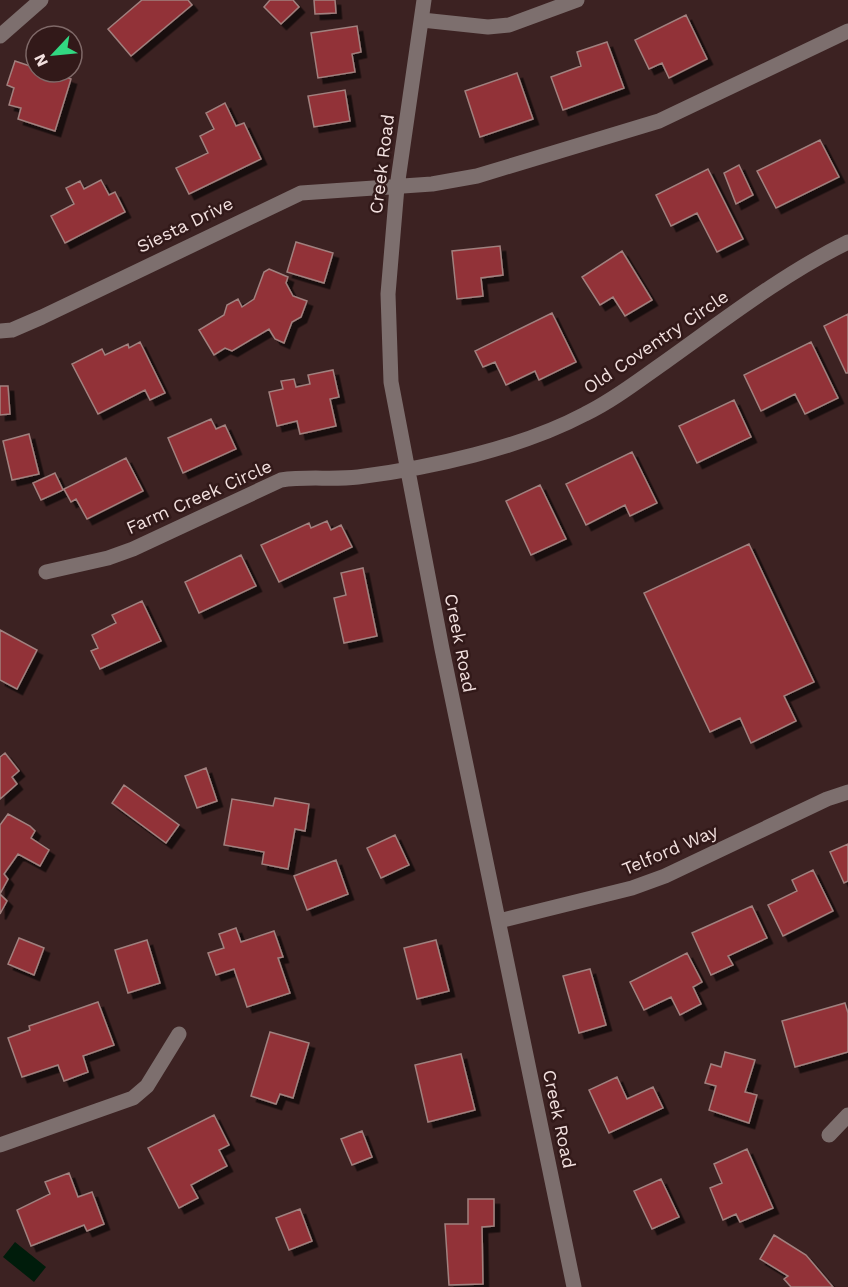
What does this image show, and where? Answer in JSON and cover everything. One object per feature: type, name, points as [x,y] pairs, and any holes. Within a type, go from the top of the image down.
[{"type":"street","points":[[0,36],[41,0]]},
{"type":"street","name":"Creek Road","points":[[424,0],[396,187],[388,294],[392,382],[406,469],[574,1287]]},
{"type":"street","points":[[422,20],[488,27],[509,25],[577,0]]},
{"type":"street","name":"Siesta Drive","points":[[0,332],[12,330],[42,317],[301,192],[451,182],[477,176],[639,128],[848,31]]},
{"type":"street","name":"Old Coventry Circle","points":[[406,469],[505,446],[545,433],[585,414],[618,395],[739,309],[848,242]]},
{"type":"street","name":"Farm Creek Circle","points":[[46,572],[108,558],[133,549],[281,480],[306,476],[356,477],[406,469]]},
{"type":"street","name":"Telford Way","points":[[499,921],[632,888],[664,876],[827,799],[848,792]]},
{"type":"street","points":[[0,1145],[133,1098],[147,1086],[179,1034]]},
{"type":"street","points":[[829,1136],[848,1115]]},
{"type":"shaded area","points":[[15,1242],[46,1267],[34,1282],[3,1257]]},
{"type":"building","points":[[142,0],[188,0],[192,5],[131,56],[108,29]]},
{"type":"building","points":[[270,0],[293,0],[299,7],[281,24],[264,7]]},
{"type":"building","points":[[314,0],[335,0],[336,13],[315,14]]},
{"type":"building","points":[[686,15],[707,59],[669,78],[662,63],[649,69],[635,40]]},
{"type":"building","points":[[357,26],[361,52],[352,54],[355,72],[318,78],[311,33]]},
{"type":"building","points":[[607,42],[624,88],[563,110],[551,77],[581,66],[577,52]]},
{"type":"building","points":[[15,61],[24,64],[24,84],[69,84],[55,131],[18,119],[21,108],[9,105],[14,88],[7,85]]},
{"type":"building","points":[[517,73],[533,119],[480,137],[465,91]]},
{"type":"building","points":[[345,90],[350,121],[314,127],[308,96]]},
{"type":"building","points":[[225,103],[236,126],[244,123],[261,159],[189,194],[176,168],[208,153],[200,136],[214,129],[206,113]]},
{"type":"building","points":[[820,140],[839,177],[776,208],[757,171]]},
{"type":"building","points":[[739,165],[753,195],[736,204],[724,173]]},
{"type":"building","points":[[708,169],[743,239],[717,252],[697,213],[671,226],[656,195]]},
{"type":"building","points":[[101,180],[109,195],[115,192],[125,212],[65,243],[51,216],[74,204],[66,188],[80,181],[84,189]]},
{"type":"building","points":[[296,242],[333,253],[324,283],[287,272]]},
{"type":"building","points":[[500,246],[503,275],[481,278],[483,296],[457,299],[452,251]]},
{"type":"building","points":[[622,251],[652,300],[625,316],[613,297],[600,305],[582,277]]},
{"type":"building","points":[[269,269],[288,277],[286,283],[293,296],[307,301],[301,317],[292,322],[284,343],[275,339],[269,329],[232,351],[225,348],[214,355],[199,330],[224,315],[227,305],[238,299],[242,307],[254,299],[264,272]]},
{"type":"building","points":[[552,313],[576,362],[539,380],[535,371],[506,385],[495,362],[483,367],[475,351]]},
{"type":"building","points":[[848,314],[848,373],[846,373],[824,326]]},
{"type":"building","points":[[140,342],[165,393],[150,400],[145,390],[98,414],[72,364],[102,349],[105,355],[128,344],[129,348]]},
{"type":"building","points":[[811,342],[838,398],[805,414],[795,394],[761,411],[744,375]]},
{"type":"building","points":[[333,370],[339,397],[330,399],[336,426],[300,434],[297,421],[277,426],[269,392],[283,389],[281,381],[294,379],[296,387],[310,384],[308,375]]},
{"type":"building","points":[[0,386],[8,386],[10,414],[0,415]]},
{"type":"building","points":[[734,400],[751,437],[697,463],[679,426]]},
{"type":"building","points":[[211,419],[216,429],[225,425],[236,449],[183,473],[168,438]]},
{"type":"building","points":[[29,434],[39,474],[12,480],[3,441]]},
{"type":"building","points":[[632,452],[657,503],[630,516],[625,505],[586,525],[566,484]]},
{"type":"building","points":[[126,458],[143,491],[87,519],[76,499],[71,502],[64,489]]},
{"type":"building","points":[[55,473],[63,490],[41,500],[33,483]]},
{"type":"building","points":[[540,485],[566,539],[531,555],[506,501]]},
{"type":"building","points":[[327,521],[331,530],[341,525],[352,547],[279,582],[261,545],[309,523],[311,528]]},
{"type":"building","points":[[749,544],[814,682],[784,696],[796,721],[751,743],[740,718],[710,732],[644,593]]},
{"type":"building","points":[[241,555],[256,586],[199,613],[185,582]]},
{"type":"building","points":[[363,568],[377,636],[344,643],[334,598],[346,595],[341,573]]},
{"type":"building","points":[[142,601],[161,641],[100,669],[91,651],[98,648],[92,635],[116,623],[112,615]]},
{"type":"building","points":[[0,630],[37,650],[17,689],[0,680]]},
{"type":"building","points":[[5,753],[19,771],[12,777],[17,784],[0,799],[0,757]]},
{"type":"building","points":[[206,768],[217,801],[197,808],[185,776]]},
{"type":"building","points":[[124,785],[179,825],[166,843],[112,803]]},
{"type":"building","points":[[275,798],[309,804],[305,831],[295,829],[288,869],[262,864],[264,852],[224,845],[232,799],[273,806]]},
{"type":"building","points":[[8,814],[30,826],[35,831],[31,838],[49,850],[40,866],[18,854],[4,874],[8,879],[0,894],[0,825]]},
{"type":"building","points":[[395,835],[409,865],[381,878],[367,848]]},
{"type":"building","points":[[848,844],[848,881],[844,883],[830,852]]},
{"type":"building","points":[[336,860],[348,894],[307,910],[294,876]]},
{"type":"building","points":[[813,870],[833,911],[783,936],[768,905],[797,891],[792,880]]},
{"type":"building","points":[[0,894],[7,901],[0,914]]},
{"type":"building","points":[[752,906],[767,938],[728,956],[733,965],[711,975],[692,933]]},
{"type":"building","points":[[236,928],[241,942],[274,931],[283,957],[278,958],[290,993],[247,1007],[234,969],[216,975],[208,953],[224,948],[219,934]]},
{"type":"building","points":[[19,938],[44,948],[34,975],[8,964]]},
{"type":"building","points":[[147,940],[160,983],[128,993],[115,950]]},
{"type":"building","points":[[436,940],[449,991],[417,999],[404,948]]},
{"type":"building","points":[[687,953],[702,982],[693,987],[701,1004],[680,1015],[671,997],[644,1010],[630,982]]},
{"type":"building","points":[[590,969],[606,1025],[579,1033],[563,976]]},
{"type":"building","points":[[98,1002],[114,1045],[83,1056],[88,1072],[64,1081],[58,1065],[22,1077],[8,1038],[30,1030],[29,1026]]},
{"type":"building","points":[[845,1003],[848,1013],[848,1052],[795,1067],[782,1021]]},
{"type":"building","points":[[270,1032],[309,1043],[293,1098],[280,1094],[276,1104],[251,1096]]},
{"type":"building","points":[[725,1052],[755,1060],[745,1092],[757,1095],[749,1123],[709,1110],[716,1086],[705,1083],[711,1064],[721,1067]]},
{"type":"building","points":[[461,1054],[475,1110],[428,1122],[415,1065]]},
{"type":"building","points":[[617,1077],[627,1099],[653,1087],[663,1108],[609,1133],[589,1090]]},
{"type":"building","points":[[214,1115],[229,1145],[219,1150],[227,1166],[191,1185],[198,1198],[179,1208],[148,1148]]},
{"type":"building","points":[[362,1131],[372,1157],[352,1165],[341,1139]]},
{"type":"building","points":[[747,1149],[773,1208],[740,1222],[736,1214],[723,1220],[710,1188],[722,1183],[714,1164]]},
{"type":"building","points":[[69,1173],[78,1197],[92,1192],[104,1224],[87,1231],[84,1225],[31,1246],[17,1210],[50,1194],[45,1182]]},
{"type":"building","points":[[661,1179],[679,1217],[652,1229],[634,1191]]},
{"type":"building","points":[[468,1199],[494,1199],[494,1226],[482,1227],[483,1284],[449,1285],[445,1224],[468,1224]]},
{"type":"building","points":[[300,1209],[312,1241],[289,1250],[276,1218]]},
{"type":"building","points":[[774,1235],[806,1255],[833,1287],[791,1287],[784,1279],[788,1276],[760,1259]]}]
